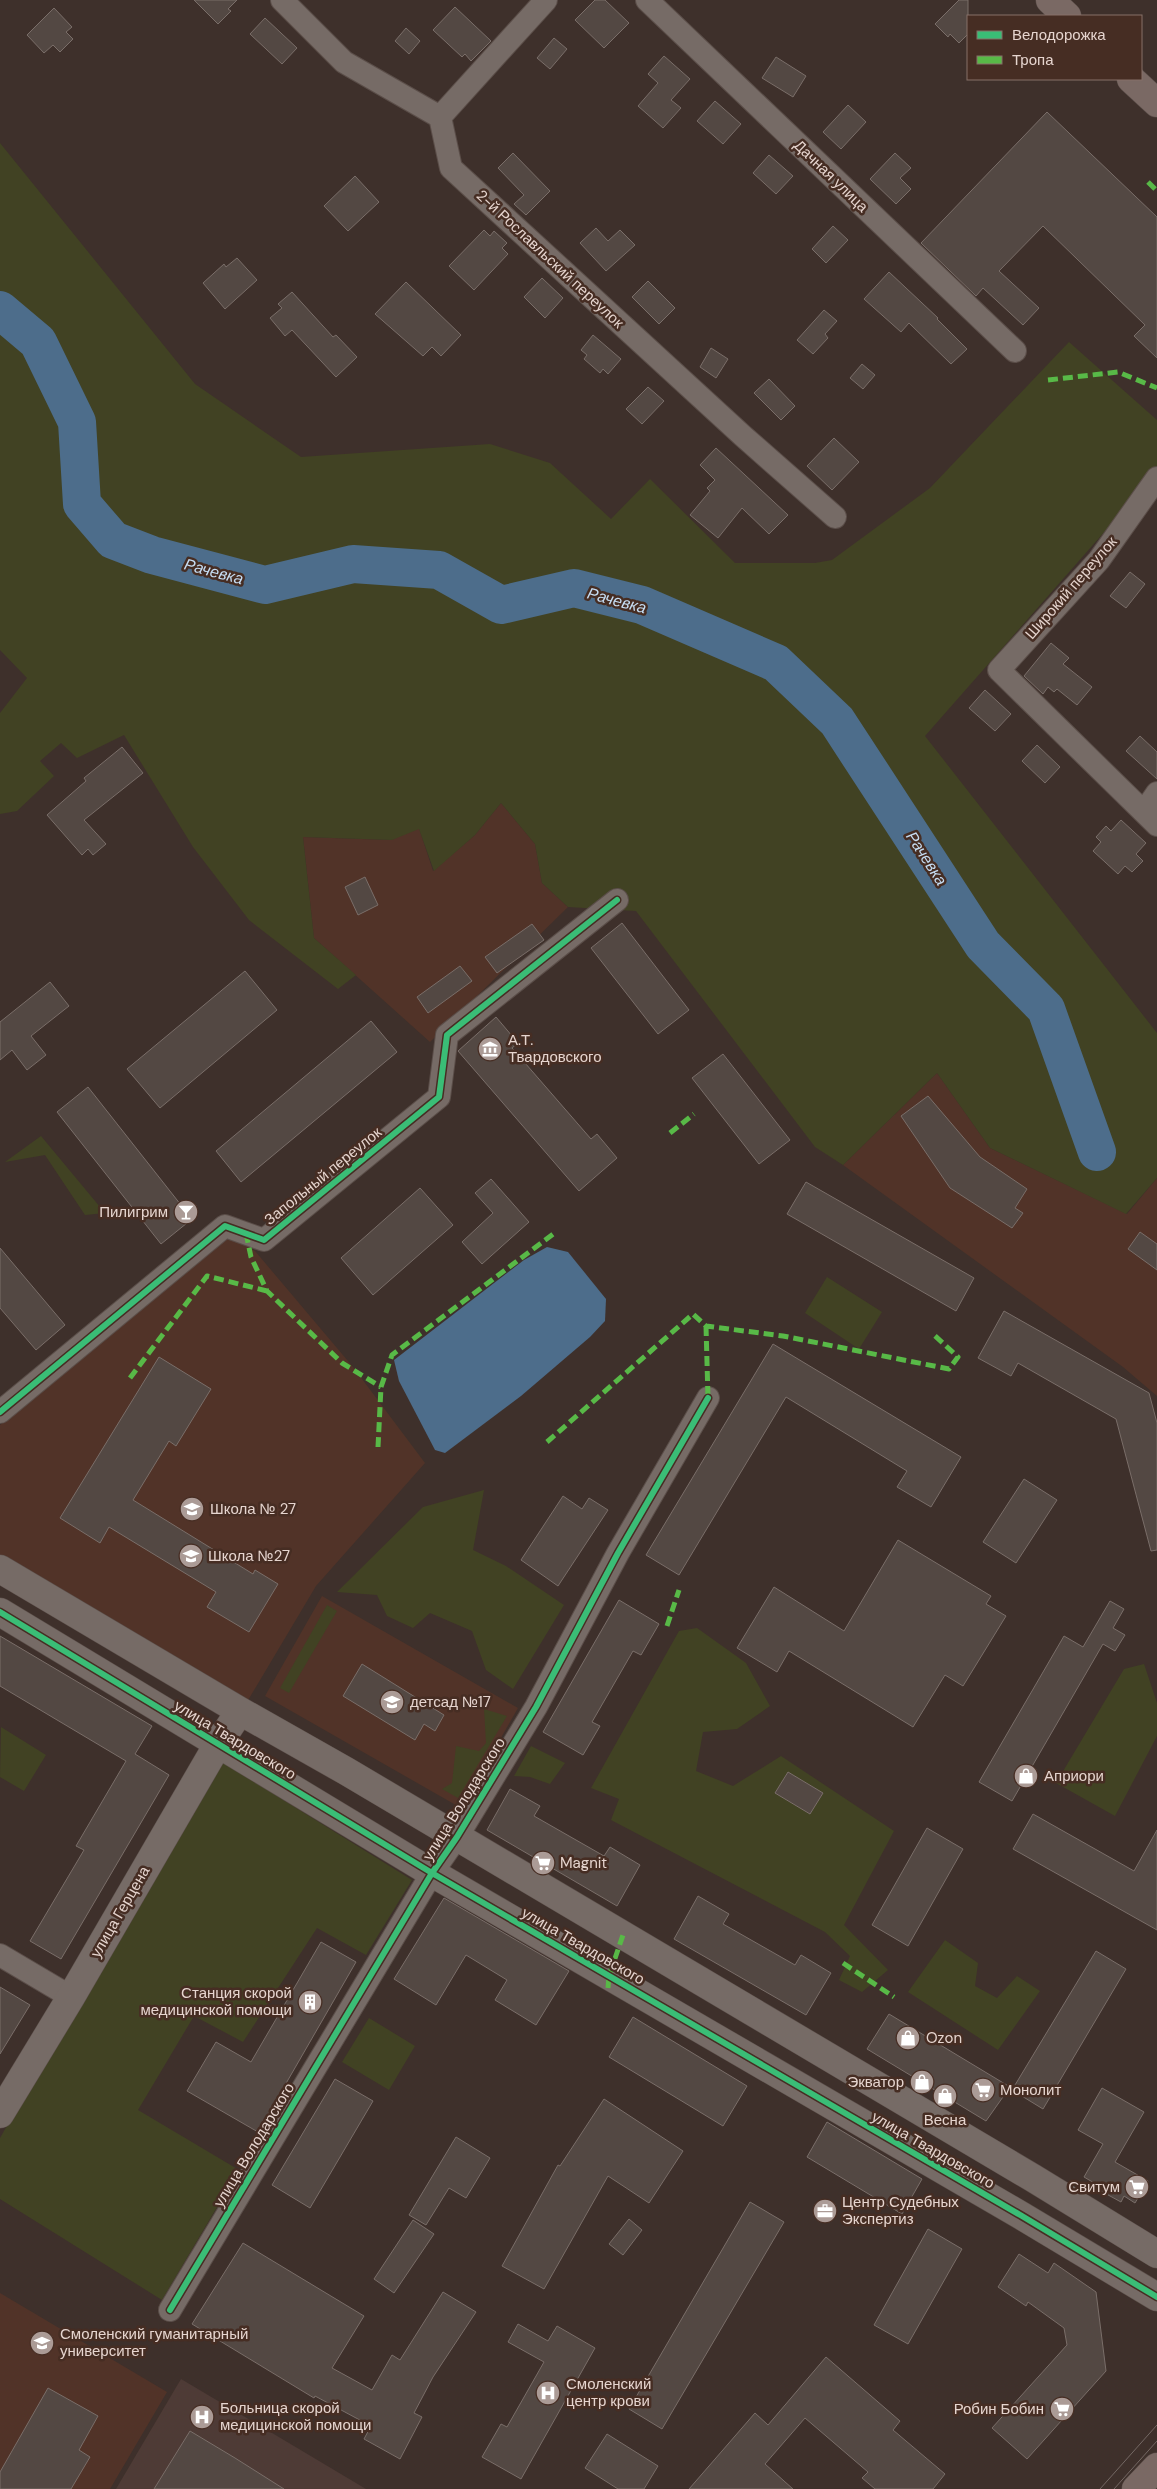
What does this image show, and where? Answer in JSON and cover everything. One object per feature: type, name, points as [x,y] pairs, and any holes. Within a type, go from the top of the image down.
[{"type":"main road","points":[[1050,0],[1066,15]]},
{"type":"main road","points":[[1133,80],[1157,103]]},
{"type":"main road","points":[[1136,2489],[1157,2467]]},
{"type":"street","points":[[282,0],[344,62],[440,117],[546,0]]},
{"type":"street","name":"Дачная улица","points":[[647,0],[1015,351]]},
{"type":"street","name":"2-й Рославльский переулок","points":[[440,117],[451,168],[835,517]]},
{"type":"street","name":"Широкий переулок","points":[[1150,819],[999,670],[1100,560],[1157,478]]},
{"type":"street","points":[[1150,819],[1157,793]]},
{"type":"street","name":"Запольный переулок","points":[[0,1412],[225,1226],[264,1240],[440,1097],[447,1035],[617,900]]},
{"type":"street","name":"улица Володарского","points":[[170,2310],[432,1873],[457,1837],[536,1707],[618,1553],[708,1398]]},
{"type":"street","name":"улица Твардовского","points":[[0,1569],[457,1837],[1157,2254]]},
{"type":"street","name":"улица Твардовского","points":[[0,1612],[432,1873],[786,2078],[1157,2297]]},
{"type":"street","name":"улица Герцена","points":[[0,2114],[71,1997],[218,1744],[240,1711]]},
{"type":"street","points":[[0,1955],[71,1997]]},
{"type":"street","points":[[786,2078],[808,2045]]},
{"type":"shaded area","points":[[501,803],[535,844],[542,883],[568,907],[430,1042],[314,938],[303,837],[391,840],[419,828],[433,871],[475,835]]},
{"type":"shaded area","points":[[937,1073],[990,1148],[1127,1214],[1157,1178],[1157,1396],[1123,1367],[843,1165]]},
{"type":"shaded area","name":"Школа № 27","points":[[226,1235],[255,1251],[353,1367],[425,1463],[316,1586],[247,1702],[0,1555],[0,1425]]},
{"type":"shaded area","name":"детсад №17","points":[[322,1596],[518,1708],[461,1808],[265,1696]]},
{"type":"shaded area","name":"Смоленский гуманитарный университет","points":[[0,2293],[167,2392],[110,2489],[0,2489]]},
{"type":"shaded area","name":"Больница скорой медицинской помощи","points":[[181,2379],[309,2455],[366,2489],[116,2489]]},
{"type":"green space","points":[[0,143],[195,384],[301,457],[490,444],[550,463],[611,519],[650,479],[735,563],[815,563],[832,560],[930,488],[1069,342],[1157,420],[1157,472],[925,736],[1157,1033],[1157,1178],[1126,1214],[990,1148],[937,1073],[843,1165],[815,1147],[636,911],[568,907],[542,883],[535,844],[501,803],[475,835],[434,871],[419,829],[392,840],[303,837],[314,938],[356,975],[338,989],[249,920],[193,847],[124,735],[77,758],[61,743],[40,761],[54,776],[17,811],[0,814],[0,713],[27,678],[0,650]]},
{"type":"green space","points":[[41,1136],[105,1213],[85,1215],[45,1155],[5,1162]]},
{"type":"green space","points":[[827,1277],[882,1312],[859,1349],[805,1313]]},
{"type":"green space","points":[[484,1490],[473,1550],[506,1566],[564,1605],[513,1689],[486,1670],[472,1631],[430,1613],[413,1628],[387,1616],[377,1595],[337,1592],[423,1507]]},
{"type":"green space","points":[[327,1605],[337,1611],[289,1693],[280,1688]]},
{"type":"green space","points":[[697,1628],[746,1663],[770,1706],[737,1729],[703,1732],[696,1771],[733,1786],[781,1756],[894,1831],[844,1925],[888,1970],[862,1992],[839,1980],[850,1956],[825,1932],[611,1820],[619,1799],[591,1788],[679,1631]],"holes":[[[788,1772],[823,1793],[810,1814],[775,1793]]]},
{"type":"green space","points":[[1144,1664],[1157,1703],[1157,1736],[1115,1816],[1056,1783],[1124,1669]]},
{"type":"green space","points":[[484,1709],[507,1716],[458,1798],[442,1789],[452,1783],[456,1746],[479,1751],[486,1743]]},
{"type":"green space","points":[[1,1727],[46,1755],[24,1791],[0,1777]]},
{"type":"green space","points":[[531,1746],[565,1763],[550,1784],[530,1777],[514,1776]]},
{"type":"green space","points":[[216,1758],[412,1880],[366,1955],[317,1928],[243,2042],[194,2016],[138,2110],[239,2170],[162,2300],[0,2199],[0,2138]]},
{"type":"green space","points":[[945,1940],[978,1963],[975,1986],[997,1998],[1017,1976],[1040,1991],[998,2050],[908,1992]]},
{"type":"green space","points":[[369,2018],[415,2046],[389,2090],[342,2062]]},
{"type":"water","points":[[547,1247],[568,1252],[606,1299],[605,1321],[590,1337],[521,1396],[445,1453],[435,1450],[399,1381],[394,1360],[524,1260]]},
{"type":"building","points":[[194,0],[237,0],[228,9],[231,11],[218,24]]},
{"type":"building","points":[[595,0],[605,0],[629,23],[604,48],[575,20]]},
{"type":"building","points":[[959,0],[968,0],[967,35],[959,43],[950,34],[948,37],[935,24]]},
{"type":"building","points":[[455,7],[491,41],[471,61],[465,54],[462,57],[433,30]]},
{"type":"building","points":[[54,8],[72,27],[66,32],[73,39],[60,52],[53,45],[44,53],[27,35]]},
{"type":"building","points":[[265,18],[297,48],[282,64],[250,34]]},
{"type":"building","points":[[406,28],[420,41],[409,54],[395,41]]},
{"type":"building","points":[[554,38],[567,49],[550,69],[537,58]]},
{"type":"building","points":[[664,56],[690,79],[671,100],[681,108],[663,128],[638,106],[658,83],[648,74]]},
{"type":"building","points":[[776,57],[806,76],[793,97],[762,78]]},
{"type":"building","points":[[715,101],[741,124],[723,144],[697,121]]},
{"type":"building","points":[[848,105],[866,122],[841,149],[823,132]]},
{"type":"building","points":[[1047,112],[1157,217],[1157,358],[1134,336],[1145,325],[1043,226],[999,271],[1039,308],[1023,325],[983,288],[976,296],[921,243]]},
{"type":"building","points":[[513,153],[550,191],[526,215],[514,204],[524,195],[498,168]]},
{"type":"building","points":[[895,153],[911,168],[900,178],[911,189],[896,204],[870,179]]},
{"type":"building","points":[[769,155],[793,176],[776,194],[753,173]]},
{"type":"building","points":[[355,176],[379,202],[348,231],[324,206]]},
{"type":"building","points":[[833,226],[848,240],[826,263],[812,249]]},
{"type":"building","points":[[596,228],[608,241],[620,230],[635,245],[606,271],[580,243]]},
{"type":"building","points":[[484,230],[490,236],[494,231],[507,243],[502,248],[508,254],[474,290],[449,266]]},
{"type":"building","points":[[237,258],[257,280],[225,309],[203,283],[224,264],[226,267]]},
{"type":"building","points":[[889,272],[938,318],[967,349],[951,364],[909,323],[901,332],[864,299]]},
{"type":"building","points":[[542,278],[563,298],[545,318],[524,297]]},
{"type":"building","points":[[648,281],[675,308],[659,324],[632,297]]},
{"type":"building","points":[[406,282],[461,335],[441,356],[432,347],[423,356],[375,314]]},
{"type":"building","points":[[292,292],[333,337],[336,335],[357,357],[336,377],[292,330],[285,336],[270,318],[282,308],[278,304]]},
{"type":"building","points":[[824,310],[837,321],[825,334],[828,338],[813,354],[797,340]]},
{"type":"building","points":[[593,335],[621,359],[608,374],[603,369],[600,373],[584,359],[587,355],[581,350]]},
{"type":"building","points":[[711,348],[728,359],[716,378],[700,367]]},
{"type":"building","points":[[862,364],[875,375],[863,389],[850,378]]},
{"type":"building","points":[[769,379],[795,406],[781,420],[754,393]]},
{"type":"building","points":[[648,387],[664,401],[642,424],[626,409]]},
{"type":"building","points":[[834,438],[859,462],[832,490],[807,466]]},
{"type":"building","points":[[716,448],[788,515],[769,534],[742,508],[718,538],[690,515],[710,491],[707,488],[715,480],[700,465]]},
{"type":"building","points":[[1130,572],[1145,584],[1126,608],[1110,596]]},
{"type":"building","points":[[1051,643],[1069,658],[1063,664],[1092,687],[1077,705],[1057,689],[1054,692],[1048,687],[1043,694],[1024,676]]},
{"type":"building","points":[[985,690],[1011,714],[995,731],[969,708]]},
{"type":"building","points":[[1140,736],[1157,752],[1157,779],[1126,751]]},
{"type":"building","points":[[1037,745],[1060,767],[1045,783],[1022,761]]},
{"type":"building","points":[[122,747],[143,773],[84,820],[106,844],[93,855],[88,849],[82,855],[47,815],[86,781],[84,778]]},
{"type":"building","points":[[1121,820],[1146,843],[1136,854],[1143,861],[1132,872],[1125,866],[1118,874],[1093,851],[1101,842],[1096,837],[1106,826],[1111,831]]},
{"type":"building","points":[[365,877],[378,905],[358,915],[345,887]]},
{"type":"building","points":[[622,923],[689,1010],[658,1034],[591,948]]},
{"type":"building","points":[[532,924],[544,940],[497,973],[485,957]]},
{"type":"building","points":[[460,966],[472,981],[428,1013],[417,997]]},
{"type":"building","points":[[245,971],[277,1010],[160,1108],[127,1069]]},
{"type":"building","points":[[50,982],[69,1006],[31,1036],[46,1055],[27,1070],[12,1050],[0,1060],[0,1022]]},
{"type":"building","points":[[496,1017],[518,1043],[512,1048],[591,1139],[597,1134],[617,1158],[579,1191],[458,1051]]},
{"type":"building","points":[[371,1021],[397,1052],[241,1182],[216,1151]]},
{"type":"building","points":[[723,1054],[790,1140],[759,1164],[692,1078]]},
{"type":"building","points":[[88,1087],[192,1219],[161,1244],[57,1112]]},
{"type":"building","points":[[928,1096],[980,1157],[1027,1189],[1015,1208],[1023,1213],[1012,1228],[950,1188],[901,1116]]},
{"type":"building","points":[[491,1179],[529,1222],[482,1264],[462,1242],[493,1213],[475,1193]]},
{"type":"building","points":[[806,1182],[974,1278],[956,1311],[787,1214]]},
{"type":"building","points":[[420,1188],[453,1225],[373,1295],[341,1258]]},
{"type":"building","points":[[1140,1232],[1157,1244],[1157,1270],[1128,1249]]},
{"type":"building","points":[[0,1248],[65,1325],[36,1350],[0,1308]]},
{"type":"building","points":[[1004,1311],[1149,1393],[1157,1423],[1157,1550],[1151,1551],[1116,1419],[1018,1363],[1011,1376],[978,1358]]},
{"type":"building","points":[[773,1344],[961,1457],[931,1507],[897,1487],[907,1471],[786,1397],[679,1575],[646,1555]]},
{"type":"building","points":[[159,1357],[211,1389],[176,1446],[169,1441],[133,1500],[253,1574],[255,1570],[278,1584],[249,1632],[207,1607],[216,1592],[109,1527],[100,1543],[60,1518]]},
{"type":"building","points":[[1024,1479],[1057,1500],[1016,1563],[983,1542]]},
{"type":"building","points":[[563,1496],[582,1509],[589,1498],[608,1510],[558,1586],[521,1560]]},
{"type":"building","points":[[898,1540],[991,1596],[986,1604],[1006,1616],[963,1686],[945,1675],[913,1727],[789,1651],[777,1672],[737,1648],[774,1587],[844,1631]]},
{"type":"building","points":[[619,1600],[659,1624],[641,1655],[633,1651],[592,1722],[600,1726],[583,1755],[543,1732]]},
{"type":"building","points":[[1110,1601],[1124,1609],[1113,1628],[1125,1635],[1115,1651],[1103,1644],[1012,1801],[979,1782],[1064,1636],[1083,1647]]},
{"type":"building","points":[[0,1636],[152,1726],[135,1754],[169,1775],[61,1959],[30,1941],[84,1850],[76,1846],[126,1761],[0,1686]]},
{"type":"building","points":[[362,1664],[444,1715],[435,1731],[424,1724],[415,1740],[343,1696]]},
{"type":"building","points":[[788,1772],[823,1793],[810,1814],[775,1793]]},
{"type":"building","points":[[510,1789],[540,1806],[534,1816],[604,1856],[610,1847],[640,1865],[617,1906],[487,1830]]},
{"type":"building","points":[[1033,1814],[1134,1871],[1157,1830],[1157,1930],[1013,1849]]},
{"type":"building","points":[[927,1828],[963,1849],[908,1946],[872,1925]]},
{"type":"building","points":[[698,1896],[729,1914],[723,1924],[795,1965],[801,1955],[831,1973],[806,2015],[674,1939]]},
{"type":"building","points":[[444,1898],[569,1971],[536,2025],[495,2000],[507,1980],[466,1955],[436,2005],[394,1979]]},
{"type":"building","name":"Станция скорой медицинской помощи","points":[[321,1942],[356,1962],[258,2132],[187,2091],[216,2042],[251,2062]]},
{"type":"building","points":[[1096,1951],[1126,1969],[1043,2109],[1012,2090]]},
{"type":"building","points":[[0,1987],[30,2005],[0,2054]]},
{"type":"building","points":[[889,2014],[1010,2087],[986,2121],[867,2049]]},
{"type":"building","points":[[633,2017],[747,2086],[723,2126],[609,2057]]},
{"type":"building","points":[[335,2079],[373,2101],[310,2208],[272,2185]]},
{"type":"building","points":[[1102,2088],[1144,2112],[1115,2162],[1148,2181],[1135,2203],[1124,2196],[1121,2202],[1099,2190],[1101,2187],[1084,2177],[1103,2144],[1078,2130]]},
{"type":"building","points":[[604,2099],[683,2151],[649,2203],[608,2176],[544,2289],[502,2266],[558,2165],[560,2166]]},
{"type":"building","points":[[827,2122],[922,2179],[902,2214],[807,2157]]},
{"type":"building","points":[[456,2137],[490,2158],[466,2198],[449,2188],[426,2225],[409,2215]]},
{"type":"building","points":[[750,2202],[784,2222],[662,2429],[629,2409]]},
{"type":"building","points":[[629,2219],[642,2230],[623,2255],[609,2244]]},
{"type":"building","points":[[413,2220],[434,2234],[394,2293],[374,2279]]},
{"type":"building","points":[[928,2229],[962,2249],[908,2344],[874,2325]]},
{"type":"building","points":[[243,2243],[364,2316],[332,2368],[372,2390],[392,2355],[400,2360],[443,2292],[476,2312],[433,2377],[414,2413],[422,2417],[400,2459],[364,2439],[371,2426],[315,2396],[314,2398],[192,2324]]},
{"type":"building","points":[[1019,2254],[1048,2273],[1054,2263],[1096,2292],[1106,2371],[1027,2459],[992,2428],[1067,2345],[1064,2328],[1028,2302],[1026,2306],[998,2287]]},
{"type":"building","name":"Смоленский центр крови","points":[[518,2324],[548,2341],[557,2326],[595,2348],[521,2479],[482,2457],[501,2424],[507,2427],[544,2362],[508,2342]]},
{"type":"building","points":[[826,2357],[900,2421],[893,2430],[945,2474],[933,2489],[875,2489],[862,2478],[868,2472],[805,2418],[765,2464],[793,2489],[689,2489],[755,2413],[768,2425]]},
{"type":"building","points":[[48,2388],[98,2416],[79,2450],[90,2457],[71,2489],[0,2489],[0,2472]]},
{"type":"building","points":[[190,2431],[235,2458],[284,2489],[154,2489]]},
{"type":"building","points":[[607,2434],[658,2466],[644,2489],[618,2489],[585,2468]]},
{"type":"waterway","name":"Рачевка","points":[[0,310],[38,342],[77,422],[82,504],[113,540],[152,555],[265,585],[353,564],[439,570],[501,605],[574,588],[642,605],[776,663],[837,721],[983,945],[1046,1009],[1097,1152]]},
{"type":"tram line","points":[[1100,2489],[1157,2425]]},
{"type":"tram line","points":[[1114,2489],[1157,2441]]},
{"type":"marked path","points":[[1148,182],[1157,191]]},
{"type":"marked path","points":[[1048,380],[1118,372],[1157,388]]},
{"type":"marked path","points":[[670,1133],[694,1114]]},
{"type":"marked path","points":[[378,1447],[381,1387],[392,1355],[556,1232]]},
{"type":"marked path","points":[[246,1233],[251,1257],[267,1291],[342,1363],[381,1387]]},
{"type":"marked path","points":[[130,1378],[207,1276],[267,1291]]},
{"type":"marked path","points":[[547,1442],[693,1314],[706,1326],[783,1336],[949,1369],[958,1357],[932,1333]]},
{"type":"marked path","points":[[706,1326],[708,1398]]},
{"type":"marked path","points":[[667,1626],[679,1590]]},
{"type":"marked path","points":[[608,1988],[609,1976],[623,1935]]},
{"type":"marked path","points":[[843,1963],[894,1997]]},
{"type":"cycle path","points":[[0,1412],[225,1226],[264,1240],[439,1097],[447,1035],[617,900]]},
{"type":"cycle path","points":[[170,2310],[432,1873],[457,1837],[536,1707],[618,1553],[708,1398]]},
{"type":"cycle path","points":[[0,1612],[432,1873],[1022,2216],[1157,2297]]},
{"type":"place","name":"А.Т. Твардовского","points":[[490,1049]]},
{"type":"place","name":"Пилигрим","points":[[186,1212]]},
{"type":"place","name":"Школа № 27","points":[[192,1509]]},
{"type":"place","name":"Школа №27","points":[[191,1556]]},
{"type":"place","name":"детсад №17","points":[[392,1702]]},
{"type":"place","name":"Априори","points":[[1026,1776]]},
{"type":"place","name":"Magnit","points":[[543,1863]]},
{"type":"place","name":"Станция скорой медицинской помощи","points":[[310,2002]]},
{"type":"place","name":"Ozon","points":[[908,2038]]},
{"type":"place","name":"Экватор","points":[[922,2082]]},
{"type":"place","name":"Монолит","points":[[983,2090]]},
{"type":"place","name":"Весна","points":[[945,2096]]},
{"type":"place","name":"Свитум","points":[[1137,2187]]},
{"type":"place","name":"Центр Судебных Экспертиз","points":[[825,2211]]},
{"type":"place","name":"Смоленский гуманитарный университет","points":[[42,2343]]},
{"type":"place","name":"Смоленский центр крови","points":[[548,2393]]},
{"type":"place","name":"Робин Бобин","points":[[1062,2409]]},
{"type":"place","name":"Больница скорой медицинской помощи","points":[[202,2417]]}]
